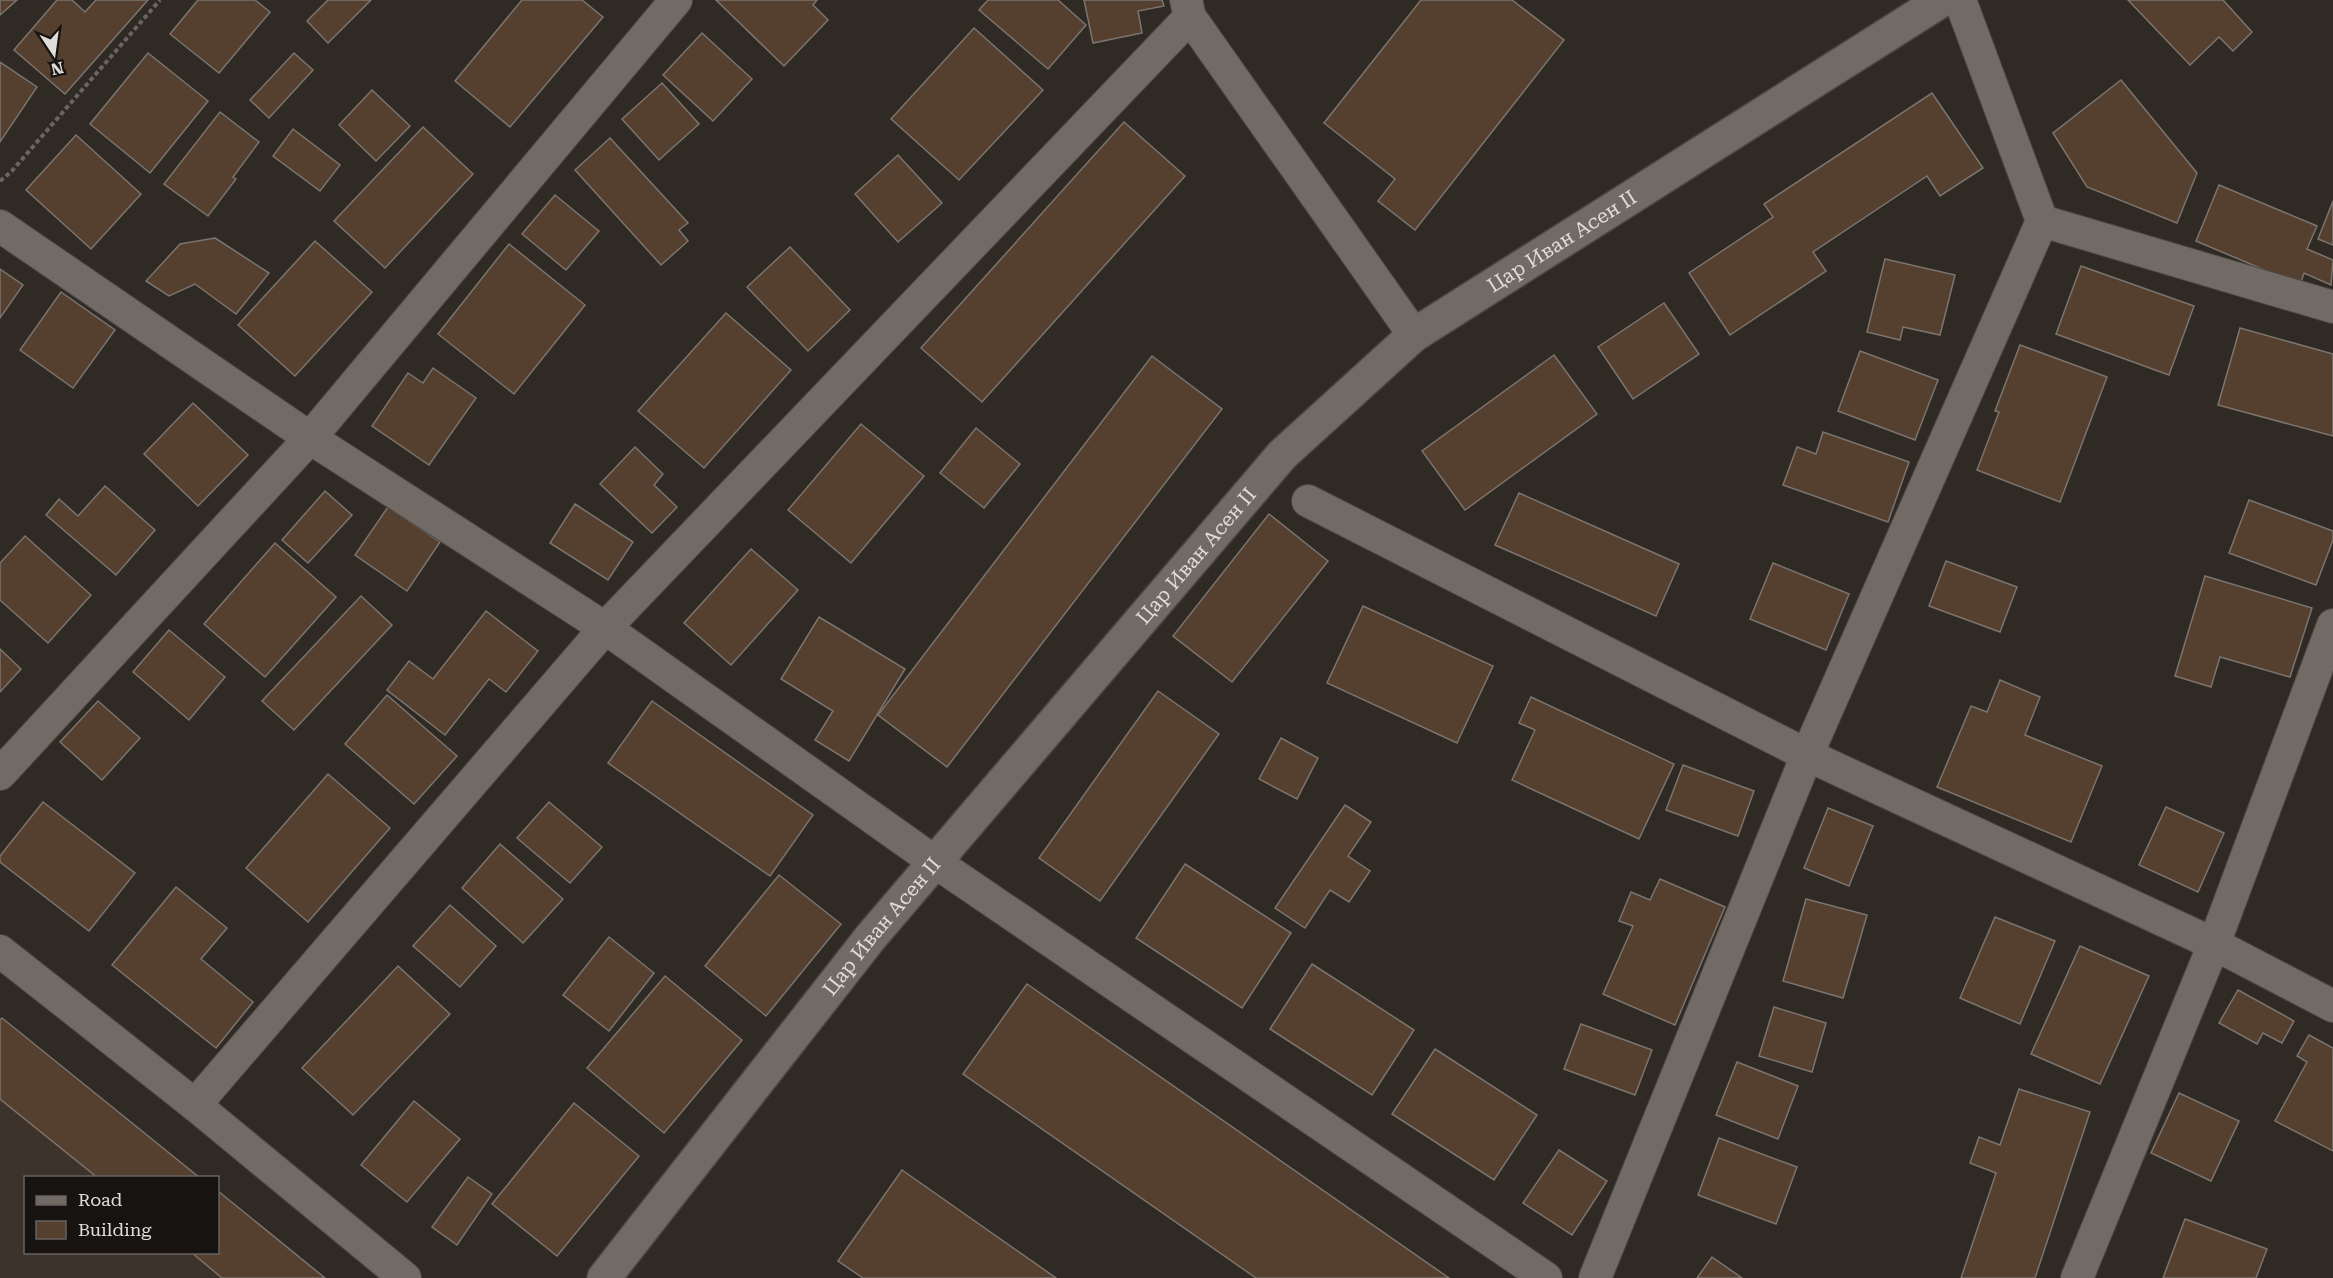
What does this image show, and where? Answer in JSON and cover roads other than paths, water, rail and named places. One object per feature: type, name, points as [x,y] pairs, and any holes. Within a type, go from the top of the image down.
[{"type":"street","points":[[0,774],[310,438],[676,0]]},
{"type":"street","name":"Цар Иван Асен II","points":[[604,1278],[870,938],[1282,455],[1414,335],[1942,0]]},
{"type":"street","points":[[1595,1278],[1807,755],[2042,221],[1960,0]]},
{"type":"street","points":[[195,1105],[605,628],[1188,8],[1414,335]]},
{"type":"street","points":[[2042,221],[2333,307]]},
{"type":"street","points":[[0,226],[310,438],[605,628],[935,862],[1546,1278]]},
{"type":"street","points":[[1308,501],[1807,755],[2214,944],[2333,1006]]},
{"type":"street","points":[[2077,1278],[2214,944],[2333,625]]},
{"type":"street","points":[[0,951],[195,1105],[405,1278]]}]
